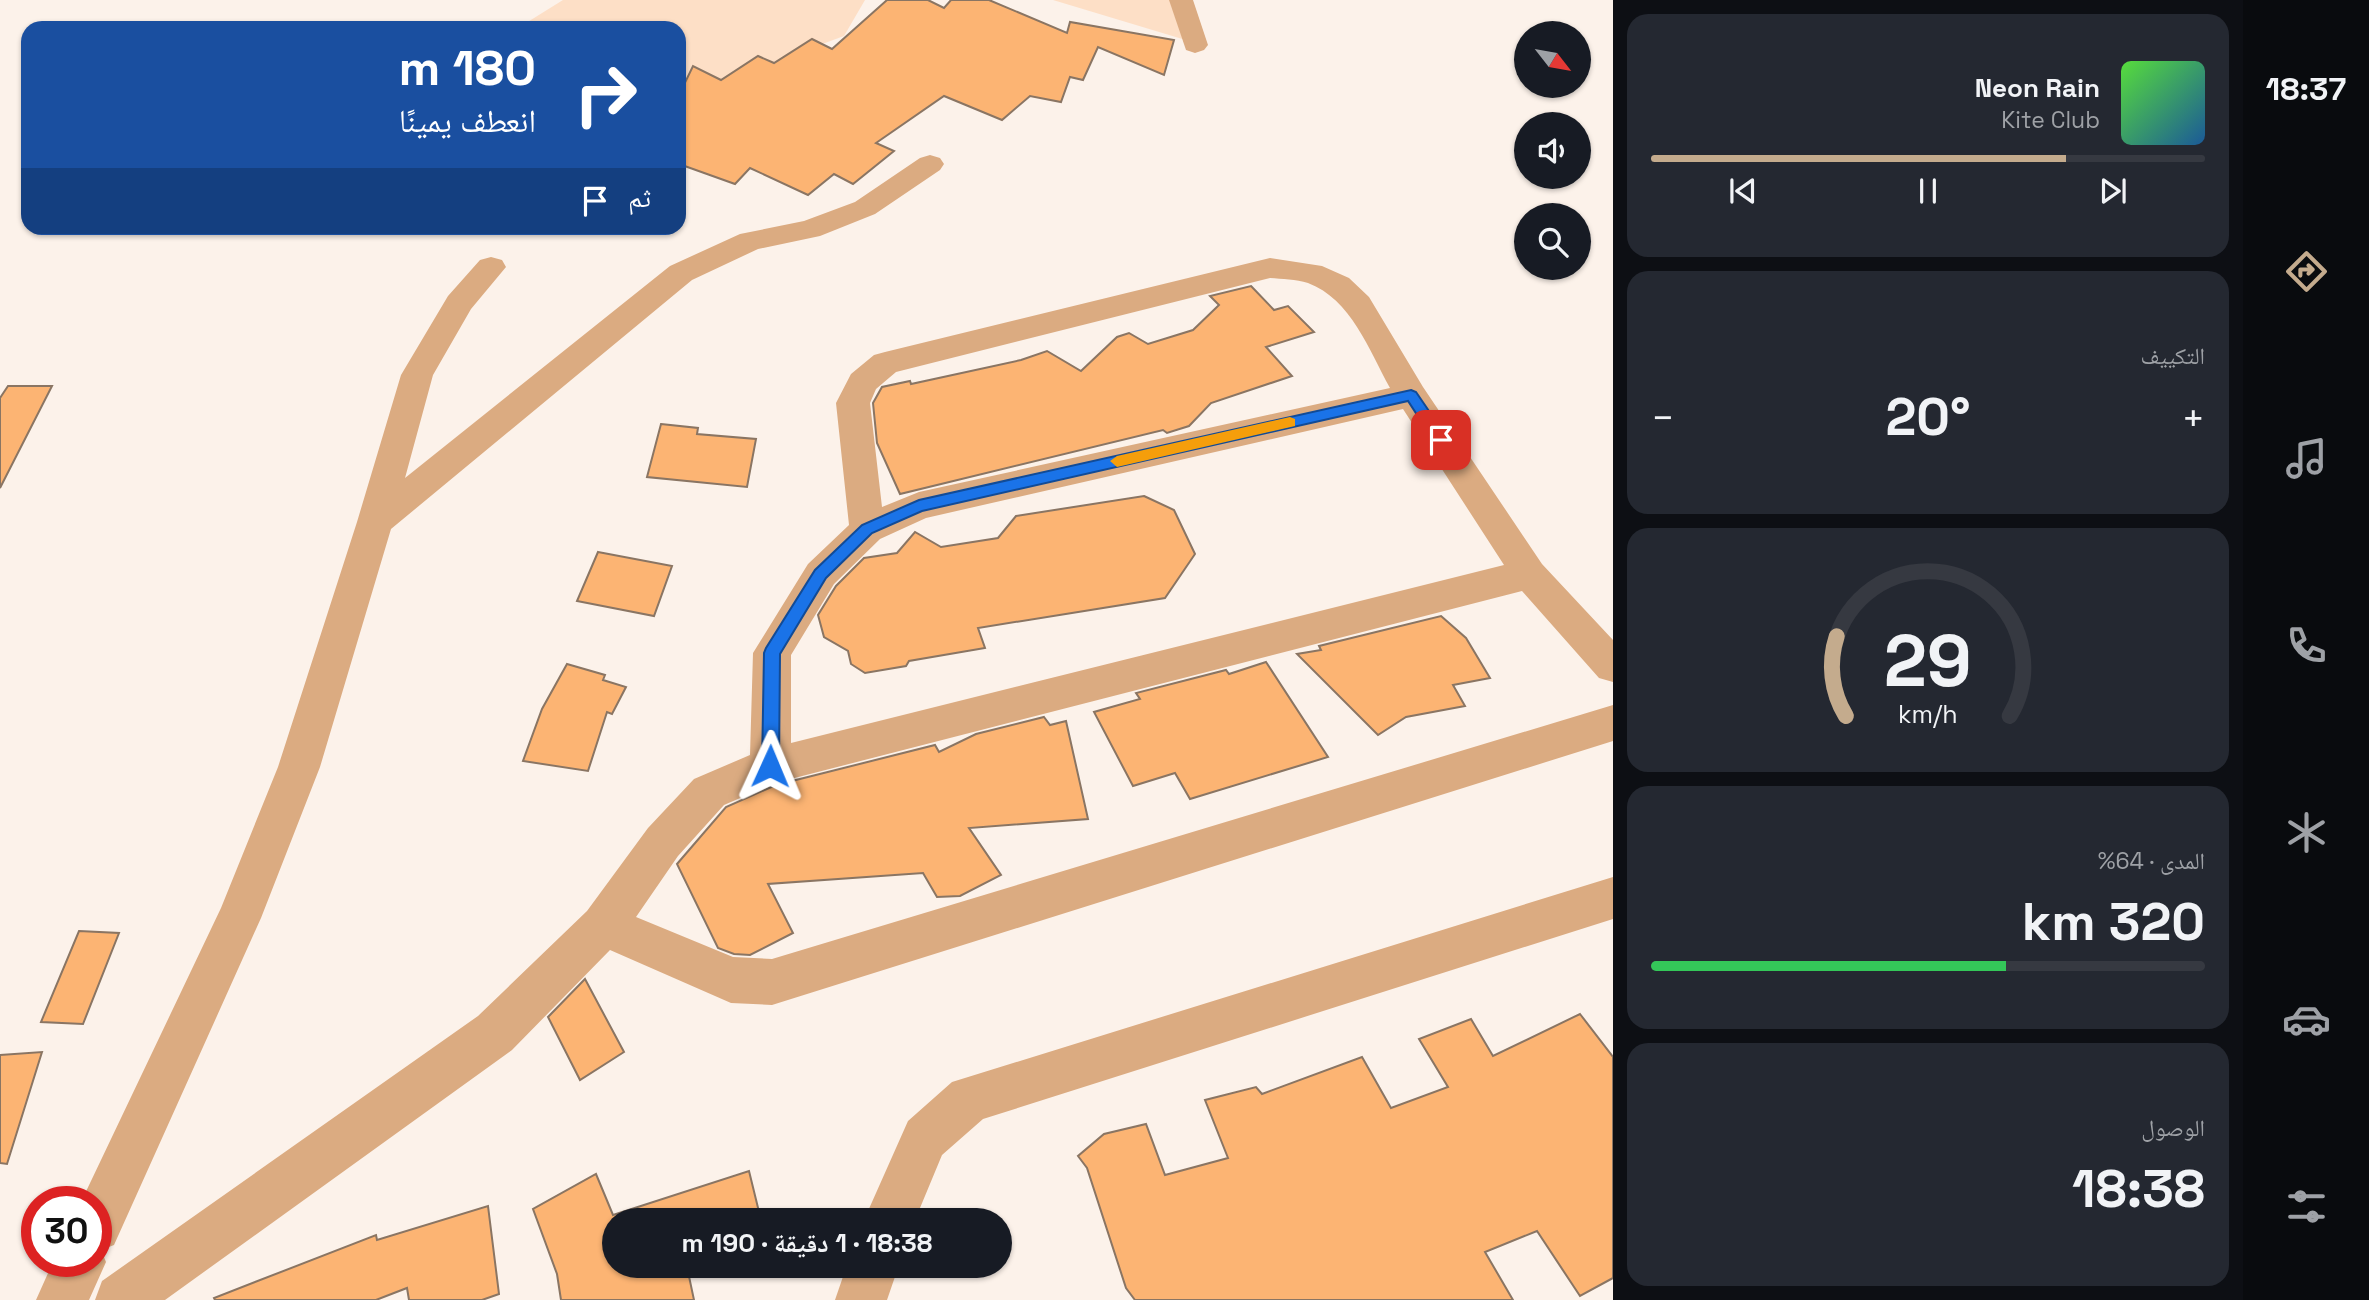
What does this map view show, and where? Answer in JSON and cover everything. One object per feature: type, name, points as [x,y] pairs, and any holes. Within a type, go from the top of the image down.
[{"type":"street","points":[[1181,0],[1195,45]]},
{"type":"street","points":[[375,522],[681,273],[750,241],[810,229],[865,208],[930,163]]},
{"type":"street","points":[[112,1192],[239,918],[289,792],[375,522],[417,375],[458,303],[491,267]]},
{"type":"street","points":[[867,529],[853,403],[863,382],[885,363],[1270,268],[1311,273],[1338,285],[1358,304],[1411,395],[1529,575],[1613,666]]},
{"type":"street","points":[[770,766],[772,653],[821,574],[867,529],[919,506],[1411,395]]},
{"type":"street","points":[[121,1300],[495,1033],[603,926],[663,842],[709,792],[770,766],[1529,575]]},
{"type":"street","points":[[603,926],[689,960],[731,980],[772,982],[1613,723]]},
{"type":"street","points":[[894,1208],[925,1138],[969,1099],[1613,898]]},
{"type":"street","points":[[62,1300],[73,1277]]},
{"type":"street","points":[[861,1300],[869,1278]]},
{"type":"shaded area","points":[[563,0],[865,0],[844,36],[686,94],[686,21],[529,21]]},
{"type":"shaded area","points":[[1053,0],[1173,0],[1189,41]]},
{"type":"building","points":[[887,0],[928,0],[944,8],[951,0],[989,0],[1067,33],[1070,22],[1174,40],[1164,75],[1098,47],[1083,80],[1070,77],[1061,102],[1030,96],[1002,120],[944,96],[876,143],[894,151],[853,184],[834,174],[808,195],[750,168],[735,184],[686,166],[686,80],[693,66],[721,80],[758,56],[774,63],[812,39],[832,49]]},
{"type":"building","points":[[1251,286],[1274,310],[1288,306],[1314,332],[1266,347],[1292,376],[1211,403],[1189,426],[1167,433],[1163,430],[900,494],[877,443],[873,403],[882,387],[910,381],[911,384],[1021,360],[1047,351],[1081,371],[1117,337],[1129,333],[1148,344],[1193,330],[1219,305],[1210,296]]},
{"type":"building","points":[[8,386],[52,386],[0,488],[0,398]]},
{"type":"building","points":[[661,424],[698,428],[697,434],[756,439],[747,487],[647,477]]},
{"type":"building","points":[[1144,496],[1174,510],[1195,554],[1165,598],[978,628],[985,648],[909,661],[906,666],[865,673],[851,664],[848,651],[824,637],[818,615],[836,586],[864,558],[897,553],[915,532],[941,547],[998,538],[1016,516]]},
{"type":"building","points":[[598,552],[672,566],[654,616],[577,601]]},
{"type":"building","points":[[1441,616],[1466,638],[1490,678],[1453,685],[1465,706],[1406,717],[1378,735],[1297,654],[1321,650],[1319,646]]},
{"type":"building","points":[[1266,662],[1328,757],[1190,799],[1175,773],[1133,786],[1094,712],[1140,699],[1136,693],[1226,670],[1229,674]]},
{"type":"building","points":[[567,664],[605,675],[603,680],[626,687],[612,714],[607,712],[588,771],[523,761],[542,709]]},
{"type":"building","points":[[1044,717],[1050,725],[1066,721],[1088,819],[969,828],[1001,875],[960,896],[937,897],[923,873],[768,884],[793,933],[750,955],[734,954],[718,948],[677,864],[726,807],[776,785],[935,745],[939,752],[976,734]]},
{"type":"building","points":[[79,931],[119,933],[83,1024],[41,1022]]},
{"type":"building","points":[[585,979],[624,1052],[580,1080],[548,1017]]},
{"type":"building","points":[[1580,1014],[1613,1057],[1613,1278],[1580,1296],[1537,1231],[1485,1252],[1513,1300],[1135,1300],[1126,1288],[1087,1168],[1078,1156],[1104,1134],[1146,1124],[1165,1175],[1228,1158],[1205,1100],[1256,1087],[1262,1094],[1362,1057],[1391,1108],[1448,1087],[1419,1039],[1471,1019],[1493,1056]]},
{"type":"building","points":[[42,1052],[7,1164],[0,1163],[0,1055]]},
{"type":"building","points":[[749,1171],[758,1208],[635,1208]]},
{"type":"building","points":[[596,1174],[610,1208],[602,1208],[602,1278],[689,1278],[694,1300],[561,1300],[557,1274],[533,1209]]},
{"type":"building","points":[[488,1206],[499,1294],[482,1300],[409,1300],[407,1288],[376,1300],[214,1298],[376,1235],[377,1240]]},
{"type":"slow traffic","points":[[1117,461],[1290,423]]},
{"type":"route","points":[[770,766],[772,653],[821,574],[867,529],[919,506],[1411,395],[1441,440]]}]
